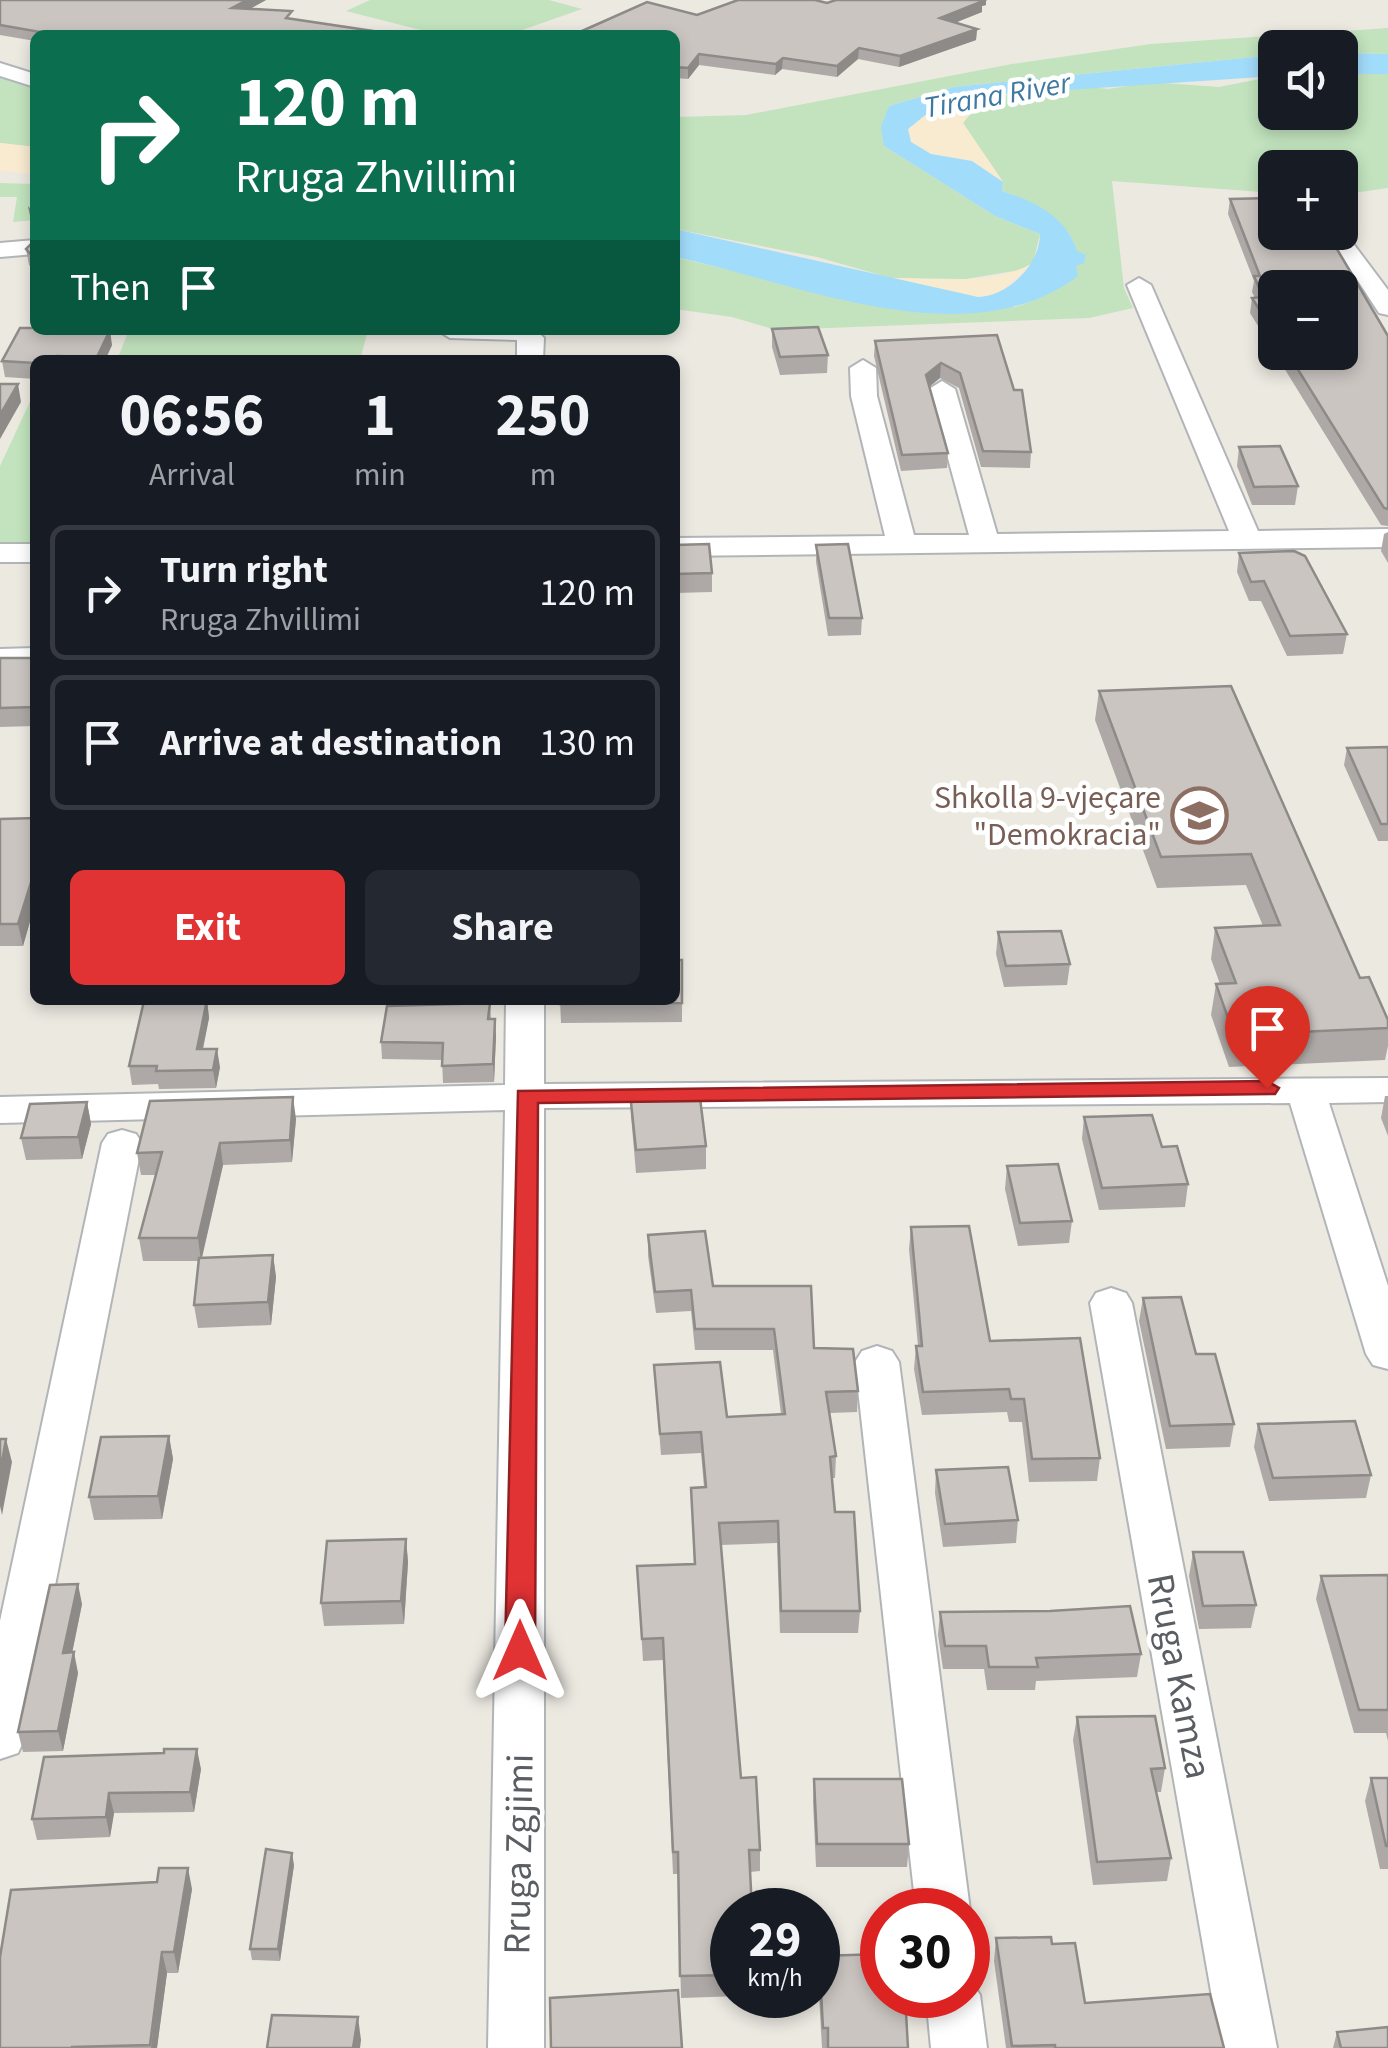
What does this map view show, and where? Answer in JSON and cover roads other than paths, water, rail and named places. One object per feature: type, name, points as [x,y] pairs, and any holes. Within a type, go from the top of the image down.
[{"type":"street","points":[[0,69],[30,79]]},
{"type":"street","points":[[0,250],[30,247]]},
{"type":"street","points":[[1348,250],[1388,308]]},
{"type":"street","points":[[1139,284],[1247,538]]},
{"type":"street","points":[[862,368],[864,396],[902,546]]},
{"type":"street","points":[[942,389],[986,545]]},
{"type":"street","points":[[680,547],[1388,538]]},
{"type":"street","points":[[0,553],[30,553]]},
{"type":"street","points":[[0,658],[30,657]]},
{"type":"street","name":"Rruga Zgjimi","points":[[516,2048],[525,1005]]},
{"type":"street","points":[[1305,1088],[1388,1354]]},
{"type":"street","points":[[0,1110],[436,1102],[526,1096],[1388,1090]]},
{"type":"street","points":[[0,1738],[122,1143]]},
{"type":"street","name":"Rruga Kamza","points":[[1111,1303],[1250,2048]]},
{"type":"street","points":[[877,1362],[939,1888]]},
{"type":"street","points":[[956,2018],[959,2048]]},
{"type":"water","points":[[1358,53],[1388,54],[1388,74],[1358,74]]},
{"type":"water","points":[[1258,57],[1258,77],[993,95],[934,108],[908,129],[911,142],[931,154],[972,161],[1003,182],[1002,191],[1048,212],[1066,229],[1077,251],[1086,255],[1084,263],[1076,266],[1078,276],[1034,300],[986,312],[934,313],[880,307],[680,258],[680,230],[978,297],[1011,285],[1035,257],[1040,234],[995,216],[884,146],[881,127],[889,106],[954,87]]},
{"type":"place","name":"Shkolla 9-vjeçare \"Demokracia\"","points":[[1200,815]]},
{"type":"water label","name":"Tirana River","points":[[997,95]]}]
